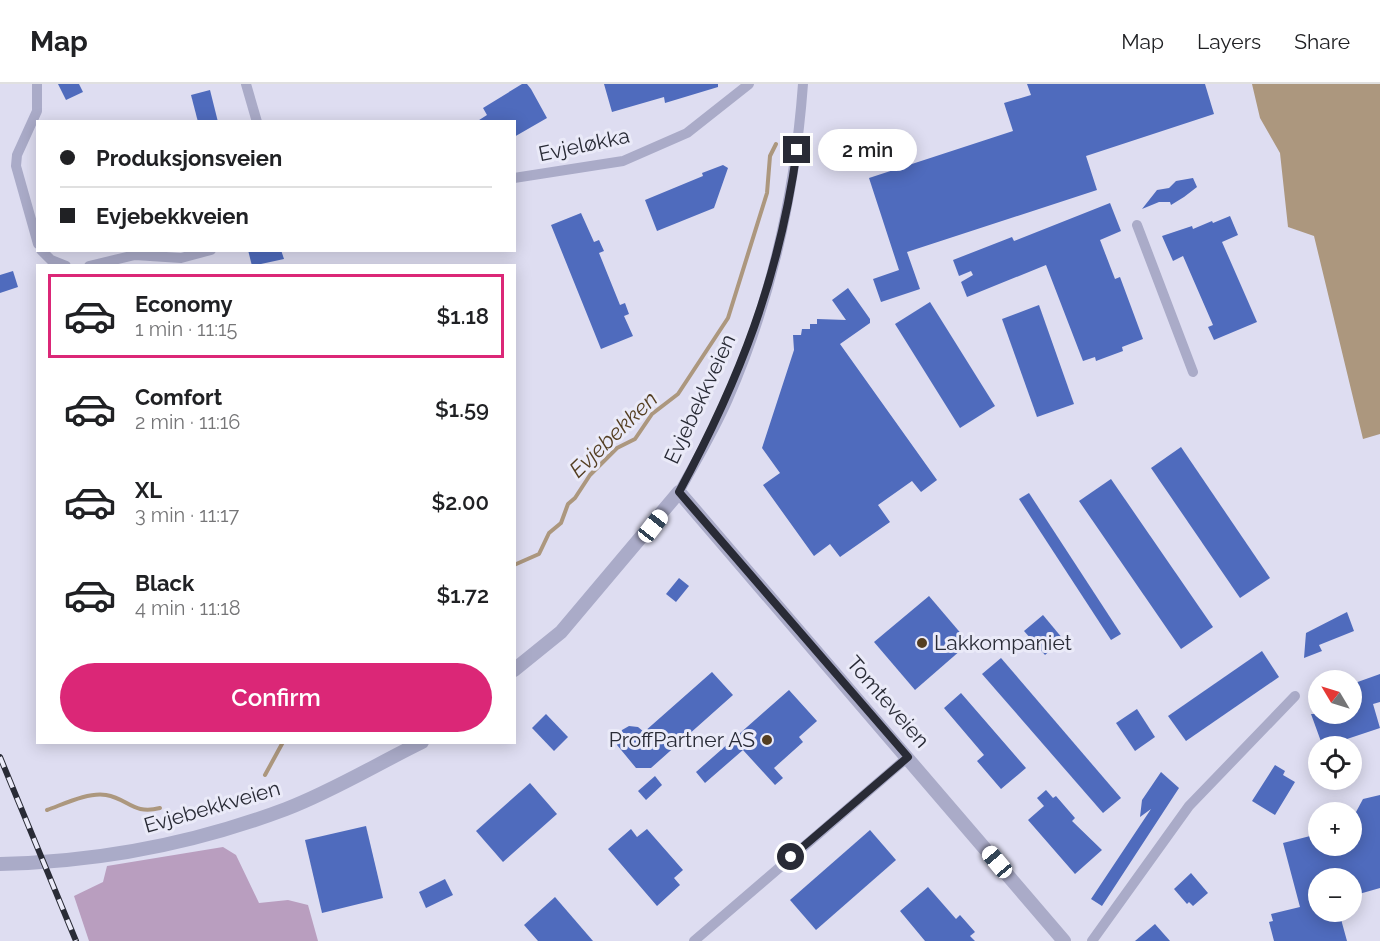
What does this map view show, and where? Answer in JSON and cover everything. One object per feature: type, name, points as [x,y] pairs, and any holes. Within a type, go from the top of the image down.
[{"type":"street","points":[[36,237],[16,166],[17,155],[37,111],[37,84]]},
{"type":"street","points":[[246,84],[256,120]]},
{"type":"street","name":"Evjeløkka","points":[[516,178],[623,161],[687,134],[749,84]]},
{"type":"street","name":"Evjebekkveien","points":[[516,668],[561,632],[679,492],[727,400],[744,360],[773,273],[792,183],[803,84]]},
{"type":"street","points":[[1137,225],[1193,372]]},
{"type":"street","points":[[44,252],[51,260],[61,264]]},
{"type":"street","points":[[97,264],[135,255],[181,258],[204,252]]},
{"type":"street","name":"Tomteveien","points":[[679,492],[1064,941]]},
{"type":"street","points":[[1092,941],[1189,806],[1295,696]]},
{"type":"street","name":"Evjebekkveien","points":[[0,864],[35,863],[164,846],[243,824],[287,808],[418,744]]},
{"type":"street","points":[[694,941],[908,757]]},
{"type":"shaded area","points":[[1252,84],[1380,84],[1380,434],[1363,439],[1314,236],[1288,227],[1280,153],[1260,118]]},
{"type":"shaded area","points":[[223,847],[236,855],[259,903],[288,900],[308,905],[318,941],[89,941],[74,896],[103,882],[107,866]]},
{"type":"building","points":[[58,84],[79,84],[83,92],[66,100]]},
{"type":"building","points":[[522,84],[527,84],[547,118],[516,136],[516,120],[479,120],[487,115],[483,108]]},
{"type":"building","points":[[604,84],[718,84],[718,87],[665,103],[664,97],[612,112]]},
{"type":"building","points":[[1027,84],[1205,84],[1214,114],[1086,156],[1097,190],[907,252],[920,289],[881,302],[873,279],[899,270],[869,178],[1013,131],[1004,103],[1031,95]]},
{"type":"building","points":[[210,90],[218,120],[197,120],[191,95]]},
{"type":"building","points":[[723,165],[728,168],[714,208],[657,231],[645,200],[703,176],[702,173]]},
{"type":"building","points":[[1193,178],[1197,187],[1171,205],[1170,202],[1159,202],[1142,209],[1157,190],[1169,188],[1176,181]]},
{"type":"building","points":[[1110,203],[1121,231],[1100,240],[1115,279],[1120,277],[1143,339],[1122,347],[1123,351],[1096,361],[1095,357],[1083,361],[1046,265],[967,297],[961,282],[973,275],[971,271],[959,276],[953,260],[1012,237],[1014,241]]},
{"type":"building","points":[[581,213],[594,242],[599,240],[604,251],[599,253],[620,305],[625,303],[629,314],[624,316],[633,336],[601,349],[551,225]]},
{"type":"building","points":[[1230,216],[1238,235],[1222,242],[1257,322],[1214,340],[1208,327],[1213,325],[1183,256],[1173,261],[1162,236],[1192,226],[1193,229]]},
{"type":"building","points":[[248,252],[282,252],[284,259],[261,264],[252,264]]},
{"type":"building","points":[[13,271],[18,287],[0,293],[0,275]]},
{"type":"building","points":[[848,288],[870,319],[870,323],[840,344],[937,480],[921,492],[912,481],[878,505],[890,522],[840,557],[830,544],[814,556],[763,485],[780,473],[762,448],[794,350],[793,335],[801,335],[802,329],[810,329],[810,324],[817,324],[817,319],[846,320],[832,300]]},
{"type":"building","points":[[930,302],[995,406],[960,428],[895,324]]},
{"type":"building","points":[[1039,305],[1074,404],[1037,417],[1002,319]]},
{"type":"building","points":[[1181,447],[1270,578],[1240,598],[1151,468]]},
{"type":"building","points":[[1111,479],[1213,627],[1181,649],[1079,501]]},
{"type":"building","points":[[1029,493],[1121,634],[1111,640],[1019,499]]},
{"type":"building","points":[[679,578],[689,586],[676,602],[666,594]]},
{"type":"building","name":"Lakkompaniet","points":[[929,596],[969,643],[915,690],[874,642]]},
{"type":"building","points":[[1347,612],[1354,631],[1319,645],[1322,651],[1304,658],[1306,633]]},
{"type":"building","points":[[1043,615],[1063,639],[1045,655],[1024,631]]},
{"type":"building","points":[[1262,651],[1279,677],[1186,741],[1168,716]]},
{"type":"building","points":[[1001,658],[1121,798],[1103,813],[982,674]]},
{"type":"building","points":[[712,672],[733,695],[651,768],[636,768],[617,745],[622,730],[629,726],[638,727],[644,732]]},
{"type":"building","points":[[1380,674],[1380,702],[1373,704],[1380,728],[1356,736],[1319,736],[1315,724],[1362,724],[1362,680]]},
{"type":"building","name":"ProffPartner AS","points":[[789,690],[817,721],[799,737],[803,742],[774,768],[783,778],[775,785],[743,750],[705,783],[696,772]]},
{"type":"building","points":[[961,693],[1026,768],[1001,789],[977,761],[984,755],[944,708]]},
{"type":"building","points":[[1137,709],[1155,737],[1135,751],[1116,723]]},
{"type":"building","points":[[546,714],[568,737],[554,751],[532,728]]},
{"type":"building","points":[[1275,765],[1285,771],[1283,775],[1295,782],[1275,815],[1252,801]]},
{"type":"building","points":[[1161,772],[1179,788],[1102,906],[1091,899],[1151,809],[1140,817],[1142,800]]},
{"type":"building","points":[[655,776],[662,785],[646,800],[638,791]]},
{"type":"building","points":[[530,783],[557,814],[503,862],[476,831]]},
{"type":"building","points":[[1046,790],[1053,798],[1056,796],[1075,818],[1072,821],[1102,850],[1075,874],[1028,820],[1044,806],[1037,798]]},
{"type":"building","points":[[1380,795],[1380,888],[1362,893],[1362,868],[1308,868],[1308,922],[1342,922],[1347,941],[1274,941],[1269,922],[1273,921],[1271,914],[1300,907],[1283,843],[1308,837],[1308,856],[1362,856],[1363,799]]},
{"type":"building","points":[[366,826],[383,898],[322,913],[305,840]]},
{"type":"building","points":[[631,829],[637,837],[647,829],[683,870],[674,878],[680,885],[657,906],[608,849]]},
{"type":"building","points":[[870,830],[896,860],[816,930],[790,900]]},
{"type":"building","points":[[1191,873],[1208,893],[1193,906],[1189,902],[1187,904],[1174,889]]},
{"type":"building","points":[[445,879],[453,895],[426,908],[419,892]]},
{"type":"building","points":[[928,887],[956,919],[960,915],[975,932],[970,936],[975,941],[925,941],[900,911]]},
{"type":"building","points":[[555,897],[593,941],[538,941],[524,925]]},
{"type":"building","points":[[1155,924],[1170,941],[1135,941]]},
{"type":"waterway","name":"Evjebekken","points":[[516,564],[539,554],[549,533],[561,523],[568,504],[575,498],[590,475],[617,448],[635,439],[652,414],[678,394],[728,318],[767,193],[770,156],[776,144]]},
{"type":"waterway","name":"Evjebekken","points":[[265,775],[282,744]]},
{"type":"waterway","name":"Evjebekken","points":[[47,810],[92,795],[114,797],[137,808],[151,810],[160,808]]},
{"type":"railway","points":[[0,757],[76,941]]},
{"type":"place","name":"Lakkompaniet","points":[[922,643]]},
{"type":"place","name":"ProffPartner AS","points":[[767,740]]},
{"type":"route","points":[[791,857],[908,757],[679,492],[727,400],[759,317],[783,231],[797,150]]}]
